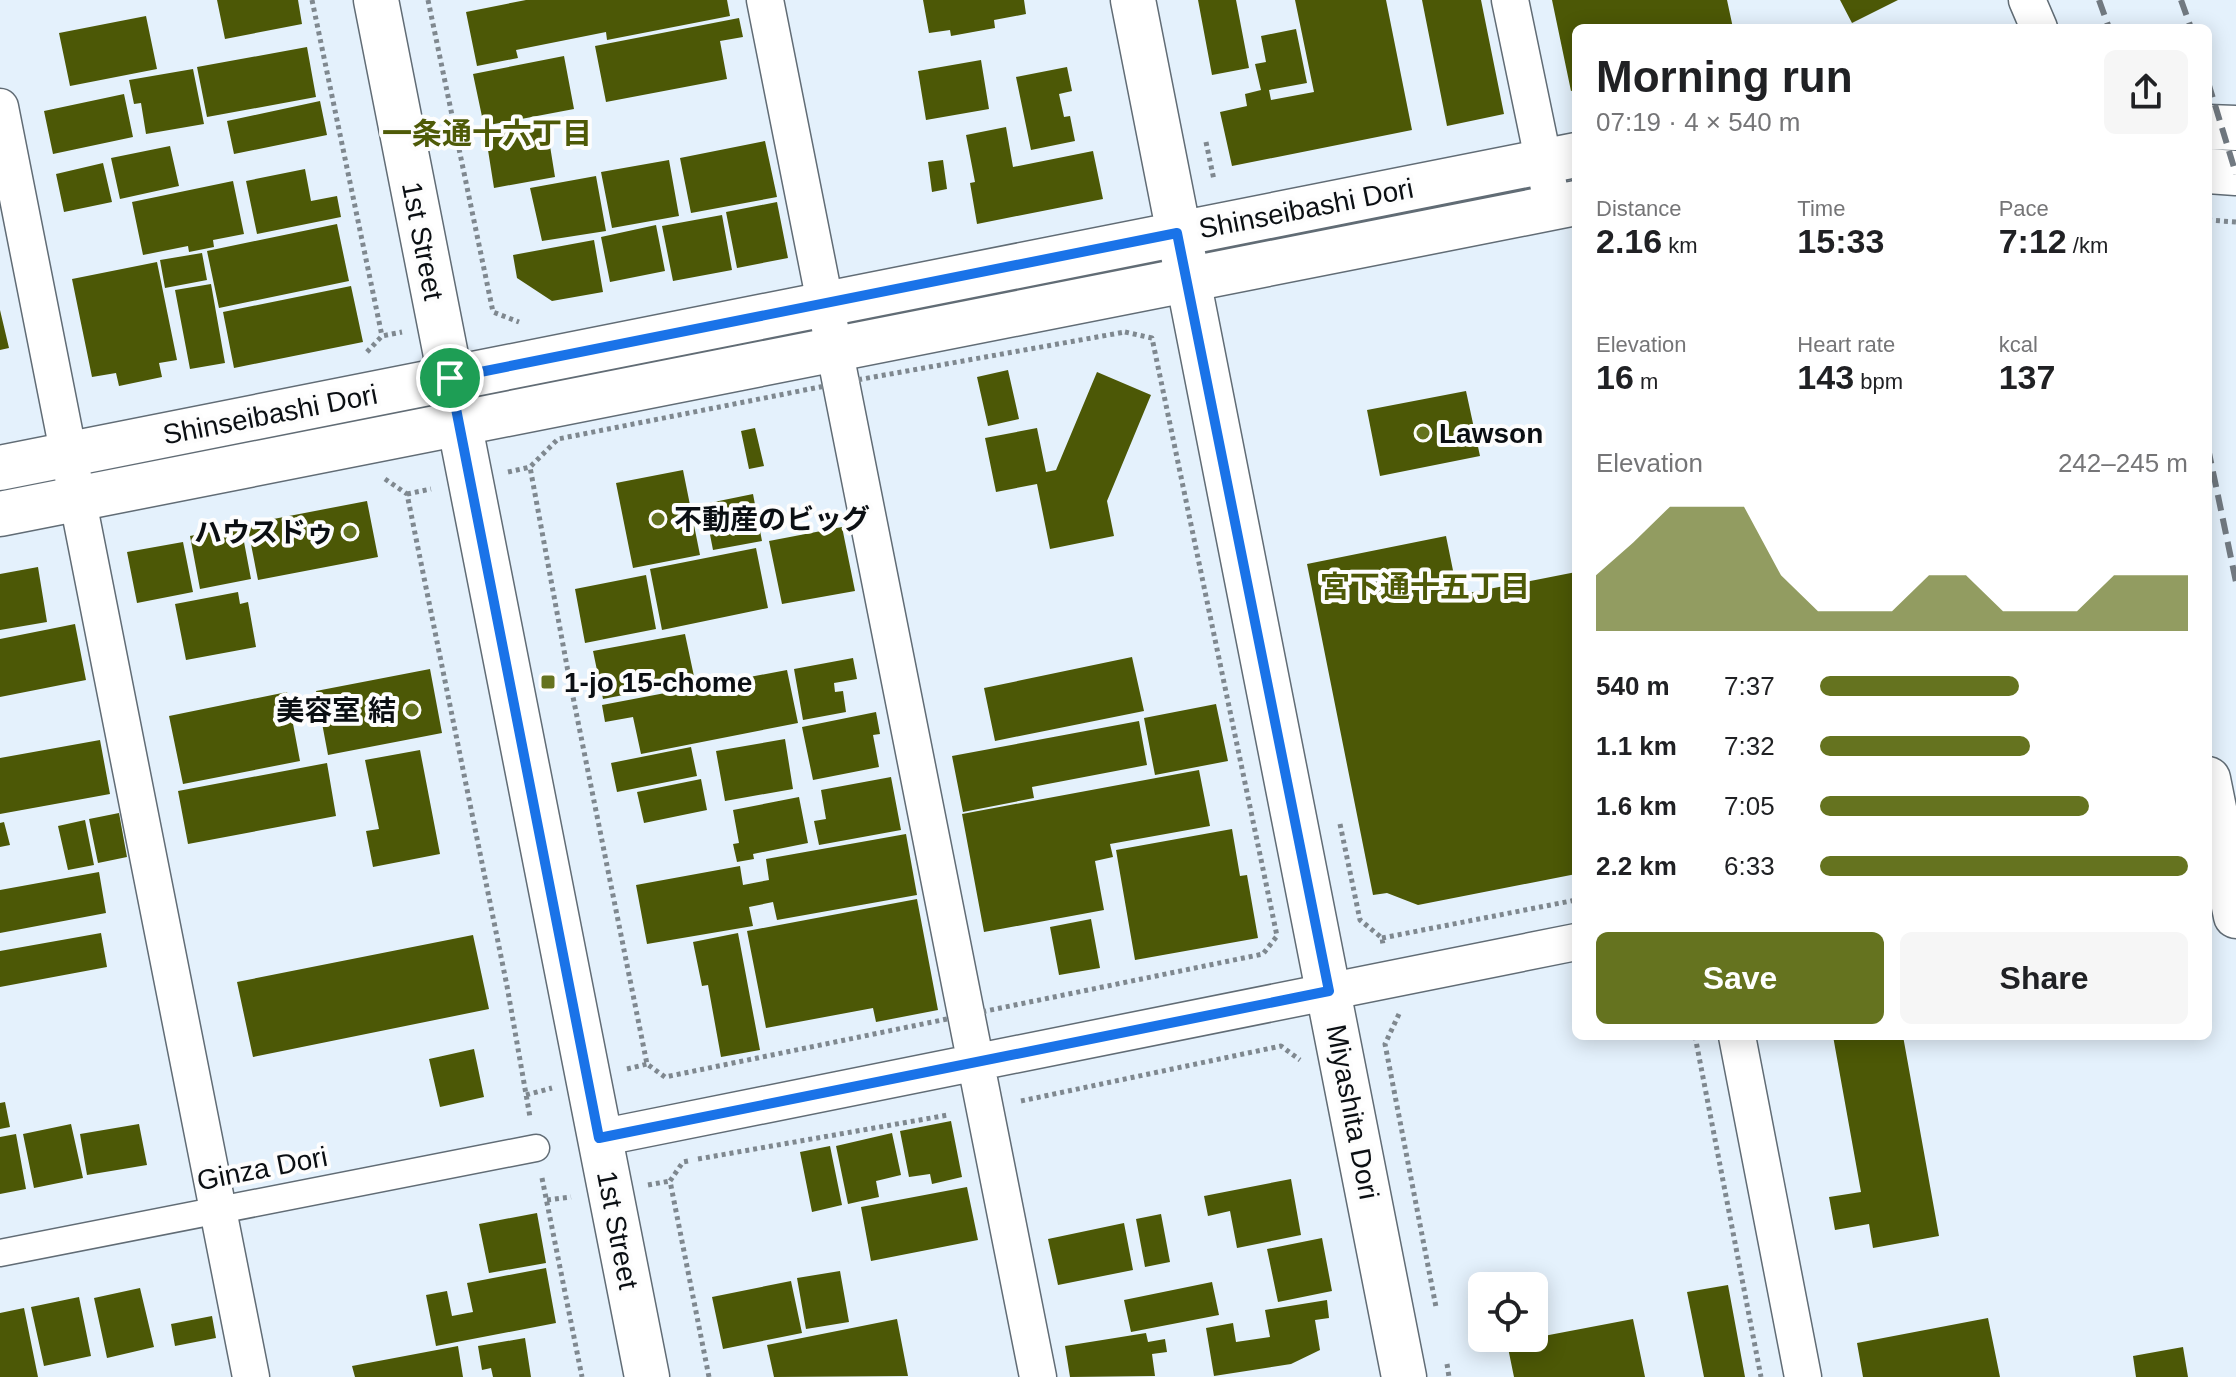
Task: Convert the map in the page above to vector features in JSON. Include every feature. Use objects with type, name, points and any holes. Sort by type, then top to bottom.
[{"type":"street","name":"1st Street","points":[[376,0],[647,1377]]},
{"type":"street","points":[[765,0],[1038,1377]]},
{"type":"street","name":"Miyashita Dori","points":[[1133,0],[1404,1377]]},
{"type":"street","points":[[1510,0],[1559,158],[1564,205]]},
{"type":"street","points":[[2027,0],[2037,24]]},
{"type":"street","points":[[0,107],[251,1377]]},
{"type":"street","points":[[2212,127],[2236,128]]},
{"type":"street","name":"Shinseibashi Dori","points":[[0,468],[1559,158]]},
{"type":"street","points":[[2212,171],[2236,173]]},
{"type":"street","name":"Shinseibashi Dori","points":[[0,514],[1564,205]]},
{"type":"street","points":[[2217,806],[2236,916]]},
{"type":"street","points":[[599,1138],[1572,943]]},
{"type":"street","points":[[1738,1040],[1803,1377]]},
{"type":"street","name":"Ginza Dori","points":[[0,1253],[536,1148]]},
{"type":"path","points":[[312,0],[382,336]]},
{"type":"path","points":[[2212,220],[2236,222]]},
{"type":"path","points":[[379,475],[407,494],[507,986],[582,1377]]},
{"type":"path","points":[[1338,812],[1360,920],[1382,938],[1572,901]]},
{"type":"path","points":[[1400,1016],[1385,1044],[1437,1317]]},
{"type":"path","points":[[1696,1040],[1761,1377]]},
{"type":"path","points":[[1446,1362],[1449,1377]]},
{"type":"building","points":[[217,0],[298,0],[302,24],[225,39]]},
{"type":"building","points":[[526,0],[727,0],[730,16],[607,40],[606,32],[516,50],[518,58],[477,66],[466,12]]},
{"type":"building","points":[[923,0],[1024,0],[1026,14],[994,20],[995,28],[951,36],[950,30],[929,33]]},
{"type":"building","points":[[1198,0],[1236,0],[1249,68],[1212,75]]},
{"type":"building","points":[[1295,0],[1386,0],[1412,130],[1232,166],[1220,112],[1247,106],[1245,94],[1261,90],[1255,64],[1266,62],[1261,36],[1296,29],[1307,83],[1269,90],[1271,100],[1314,92]]},
{"type":"building","points":[[1422,0],[1481,0],[1504,114],[1447,126]]},
{"type":"building","points":[[1552,0],[1727,0],[1732,24],[1572,24],[1571,91]]},
{"type":"building","points":[[1840,0],[1898,0],[1852,23]]},
{"type":"building","points":[[146,16],[157,69],[70,86],[59,33]]},
{"type":"building","points":[[739,18],[743,37],[720,41],[727,79],[606,102],[595,46]]},
{"type":"building","points":[[307,47],[316,97],[207,117],[197,67]]},
{"type":"building","points":[[564,56],[574,109],[484,126],[473,74]]},
{"type":"building","points":[[981,60],[989,109],[926,120],[918,71]]},
{"type":"building","points":[[1067,67],[1072,91],[1059,94],[1064,117],[1070,116],[1075,141],[1031,150],[1016,77]]},
{"type":"building","points":[[193,69],[204,124],[146,134],[141,103],[134,104],[129,80]]},
{"type":"building","points":[[124,94],[133,137],[53,154],[44,111]]},
{"type":"building","points":[[320,101],[327,135],[234,154],[227,121]]},
{"type":"building","points":[[546,121],[555,177],[494,188],[485,131]]},
{"type":"building","points":[[1006,127],[1013,167],[1093,151],[1103,199],[977,224],[970,183],[975,182],[966,135]]},
{"type":"building","points":[[765,141],[777,197],[691,213],[680,158]]},
{"type":"building","points":[[170,146],[179,186],[120,199],[111,158]]},
{"type":"building","points":[[669,160],[679,216],[612,228],[601,172]]},
{"type":"building","points":[[943,160],[947,189],[932,192],[928,162]]},
{"type":"building","points":[[103,163],[112,202],[64,212],[56,174]]},
{"type":"building","points":[[305,169],[311,201],[337,196],[341,217],[257,234],[246,181]]},
{"type":"building","points":[[596,176],[606,231],[542,241],[530,188]]},
{"type":"building","points":[[233,181],[244,234],[213,240],[214,247],[189,252],[188,246],[143,255],[132,202]]},
{"type":"building","points":[[777,202],[788,258],[737,268],[726,212]]},
{"type":"building","points":[[722,215],[732,270],[673,281],[662,226]]},
{"type":"building","points":[[337,224],[349,281],[219,308],[207,251]]},
{"type":"building","points":[[656,225],[665,271],[610,282],[601,237]]},
{"type":"building","points":[[594,240],[603,292],[552,301],[517,278],[513,255]]},
{"type":"building","points":[[202,253],[207,280],[165,288],[160,260]]},
{"type":"building","points":[[157,262],[177,360],[159,363],[162,377],[119,386],[116,373],[92,377],[72,279]]},
{"type":"building","points":[[211,284],[225,363],[190,369],[175,290]]},
{"type":"building","points":[[351,286],[363,342],[234,368],[223,312]]},
{"type":"building","points":[[0,310],[9,348],[0,350]]},
{"type":"building","points":[[1008,370],[1019,419],[988,426],[977,377]]},
{"type":"building","points":[[1097,372],[1151,395],[1107,501],[1114,536],[1050,549],[1037,484],[996,492],[985,438],[1037,428],[1046,472],[1056,470]]},
{"type":"building","name":"Lawson","points":[[1466,391],[1480,456],[1380,476],[1367,410]]},
{"type":"building","points":[[755,428],[764,466],[749,469],[741,431]]},
{"type":"building","name":"不動産のビッグ","points":[[683,470],[700,555],[633,568],[616,483]]},
{"type":"building","points":[[753,494],[762,541],[713,550],[704,504]]},
{"type":"building","points":[[367,501],[378,557],[258,580],[247,524]]},
{"type":"building","points":[[241,526],[251,579],[200,589],[190,536]]},
{"type":"building","points":[[842,527],[855,591],[782,604],[769,541]]},
{"type":"building","points":[[1446,536],[1458,595],[1572,573],[1572,875],[1418,905],[1387,893],[1373,895],[1307,564]]},
{"type":"building","points":[[183,542],[193,592],[137,603],[127,552]]},
{"type":"building","points":[[756,548],[768,608],[662,630],[650,569]]},
{"type":"building","points":[[38,567],[47,622],[0,630],[0,574]]},
{"type":"building","points":[[646,575],[656,629],[585,643],[575,589]]},
{"type":"building","points":[[238,592],[240,604],[248,602],[256,647],[186,660],[175,604]]},
{"type":"building","points":[[75,624],[86,680],[0,697],[0,639]]},
{"type":"building","points":[[685,634],[695,681],[603,699],[593,651]]},
{"type":"building","points":[[1132,657],[1144,711],[995,741],[984,688]]},
{"type":"building","points":[[853,658],[857,679],[834,683],[835,692],[843,691],[846,712],[803,720],[794,669]]},
{"type":"building","points":[[430,669],[442,733],[328,755],[316,691]]},
{"type":"building","points":[[787,670],[798,723],[641,754],[633,717],[605,722],[602,705]]},
{"type":"building","points":[[287,692],[300,761],[183,784],[169,716]]},
{"type":"building","points":[[1216,704],[1228,761],[1155,775],[1144,718]]},
{"type":"building","points":[[876,712],[880,734],[873,735],[879,767],[813,780],[802,727]]},
{"type":"building","points":[[1139,721],[1147,765],[1032,787],[1034,798],[963,812],[952,756]]},
{"type":"building","points":[[785,739],[793,789],[725,801],[716,751]]},
{"type":"building","points":[[100,740],[110,794],[0,814],[0,758]]},
{"type":"building","points":[[691,747],[697,776],[617,792],[611,763]]},
{"type":"building","points":[[420,750],[440,854],[373,867],[366,831],[379,829],[365,760]]},
{"type":"building","points":[[327,763],[336,816],[188,844],[178,791]]},
{"type":"building","points":[[1199,770],[1210,826],[1110,844],[1113,857],[1095,861],[1104,910],[984,932],[962,814]]},
{"type":"building","points":[[891,777],[901,830],[819,845],[814,821],[826,819],[821,790]]},
{"type":"building","points":[[701,779],[707,810],[644,823],[637,792]]},
{"type":"building","points":[[799,797],[808,843],[753,854],[754,859],[737,862],[733,844],[739,843],[733,810]]},
{"type":"building","points":[[119,813],[127,857],[98,863],[89,819]]},
{"type":"building","points":[[85,820],[94,865],[68,870],[58,826]]},
{"type":"building","points":[[4,822],[10,845],[0,847],[0,823]]},
{"type":"building","points":[[1232,829],[1240,876],[1247,875],[1258,938],[1135,960],[1116,850]]},
{"type":"building","points":[[906,834],[917,895],[777,920],[773,902],[749,907],[753,926],[647,944],[636,885],[740,866],[743,885],[769,880],[766,859]]},
{"type":"building","points":[[99,872],[106,913],[0,933],[0,890]]},
{"type":"building","points":[[917,899],[938,1010],[876,1022],[873,1008],[766,1028],[747,931]]},
{"type":"building","points":[[1091,919],[1100,968],[1059,975],[1050,927]]},
{"type":"building","points":[[101,933],[107,967],[0,987],[0,951]]},
{"type":"building","points":[[738,933],[760,1050],[721,1057],[708,985],[702,986],[693,942]]},
{"type":"building","points":[[473,935],[489,1009],[253,1057],[237,982]]},
{"type":"building","points":[[1834,1040],[1904,1040],[1939,1236],[1873,1248],[1869,1224],[1835,1230],[1829,1197],[1861,1192]]},
{"type":"building","points":[[474,1049],[484,1097],[440,1107],[429,1059]]},
{"type":"building","points":[[5,1102],[10,1127],[0,1129],[0,1103]]},
{"type":"building","points":[[951,1121],[962,1177],[932,1184],[930,1174],[909,1177],[900,1131]]},
{"type":"building","points":[[71,1124],[83,1178],[34,1188],[23,1134]]},
{"type":"building","points":[[139,1124],[147,1165],[87,1175],[80,1134]]},
{"type":"building","points":[[892,1133],[901,1175],[876,1181],[879,1197],[848,1204],[836,1146]]},
{"type":"building","points":[[16,1134],[26,1189],[0,1194],[0,1137]]},
{"type":"building","points":[[830,1146],[842,1205],[812,1212],[800,1152]]},
{"type":"building","points":[[1291,1179],[1301,1235],[1237,1248],[1230,1211],[1208,1216],[1204,1196]]},
{"type":"building","points":[[967,1187],[978,1240],[871,1261],[861,1207]]},
{"type":"building","points":[[537,1213],[546,1263],[489,1273],[479,1224]]},
{"type":"building","points":[[1161,1214],[1170,1262],[1145,1267],[1136,1219]]},
{"type":"building","points":[[1124,1223],[1133,1270],[1058,1285],[1048,1239]]},
{"type":"building","points":[[1322,1238],[1332,1291],[1278,1302],[1267,1249]]},
{"type":"building","points":[[546,1268],[556,1323],[436,1346],[426,1295],[447,1291],[452,1316],[473,1312],[467,1283]]},
{"type":"building","points":[[840,1271],[849,1322],[806,1329],[797,1278]]},
{"type":"building","points":[[791,1281],[802,1333],[723,1349],[712,1297]]},
{"type":"building","points":[[1212,1282],[1219,1315],[1131,1332],[1124,1300]]},
{"type":"building","points":[[1728,1285],[1745,1377],[1704,1377],[1687,1292]]},
{"type":"building","points":[[140,1288],[154,1347],[107,1358],[94,1298]]},
{"type":"building","points":[[79,1297],[91,1356],[44,1366],[31,1307]]},
{"type":"building","points":[[1327,1300],[1329,1318],[1315,1320],[1320,1350],[1291,1364],[1214,1376],[1206,1328],[1233,1323],[1236,1342],[1270,1337],[1265,1310]]},
{"type":"building","points":[[24,1308],[38,1377],[0,1377],[0,1313]]},
{"type":"building","points":[[212,1316],[216,1338],[175,1346],[171,1324]]},
{"type":"building","points":[[1988,1318],[2000,1377],[1863,1377],[1857,1343]]},
{"type":"building","points":[[897,1319],[908,1376],[774,1377],[767,1345]]},
{"type":"building","points":[[1633,1319],[1645,1377],[1514,1377],[1509,1352],[1548,1352],[1548,1335]]},
{"type":"building","points":[[1146,1333],[1148,1342],[1165,1339],[1167,1352],[1152,1354],[1155,1376],[1070,1377],[1065,1346]]},
{"type":"building","points":[[525,1338],[531,1377],[493,1377],[491,1368],[482,1370],[478,1346]]},
{"type":"building","points":[[458,1346],[463,1377],[355,1377],[352,1366]]},
{"type":"building","points":[[2183,1347],[2188,1377],[2136,1377],[2133,1356]]},
{"type":"railway","points":[[2099,0],[2108,24]]},
{"type":"railway","points":[[2181,0],[2190,24]]},
{"type":"railway","points":[[2212,95],[2236,174]]},
{"type":"railway","points":[[2212,467],[2236,582]]},
{"type":"place","name":"Lawson","points":[[1423,433]]},
{"type":"place","name":"不動産のビッグ","points":[[658,519]]},
{"type":"place","name":"ハウスドゥ","points":[[350,532]]},
{"type":"place","name":"1-jo 15-chome","points":[[548,682]]},
{"type":"place","name":"美容室 結","points":[[412,710]]},
{"type":"district","name":"一条通十六丁目","points":[[487,134]]},
{"type":"district","name":"宮下通十五丁目","points":[[1425,587]]},
{"type":"route","points":[[1177,233],[1329,991],[599,1138],[450,378],[1177,233]]}]
